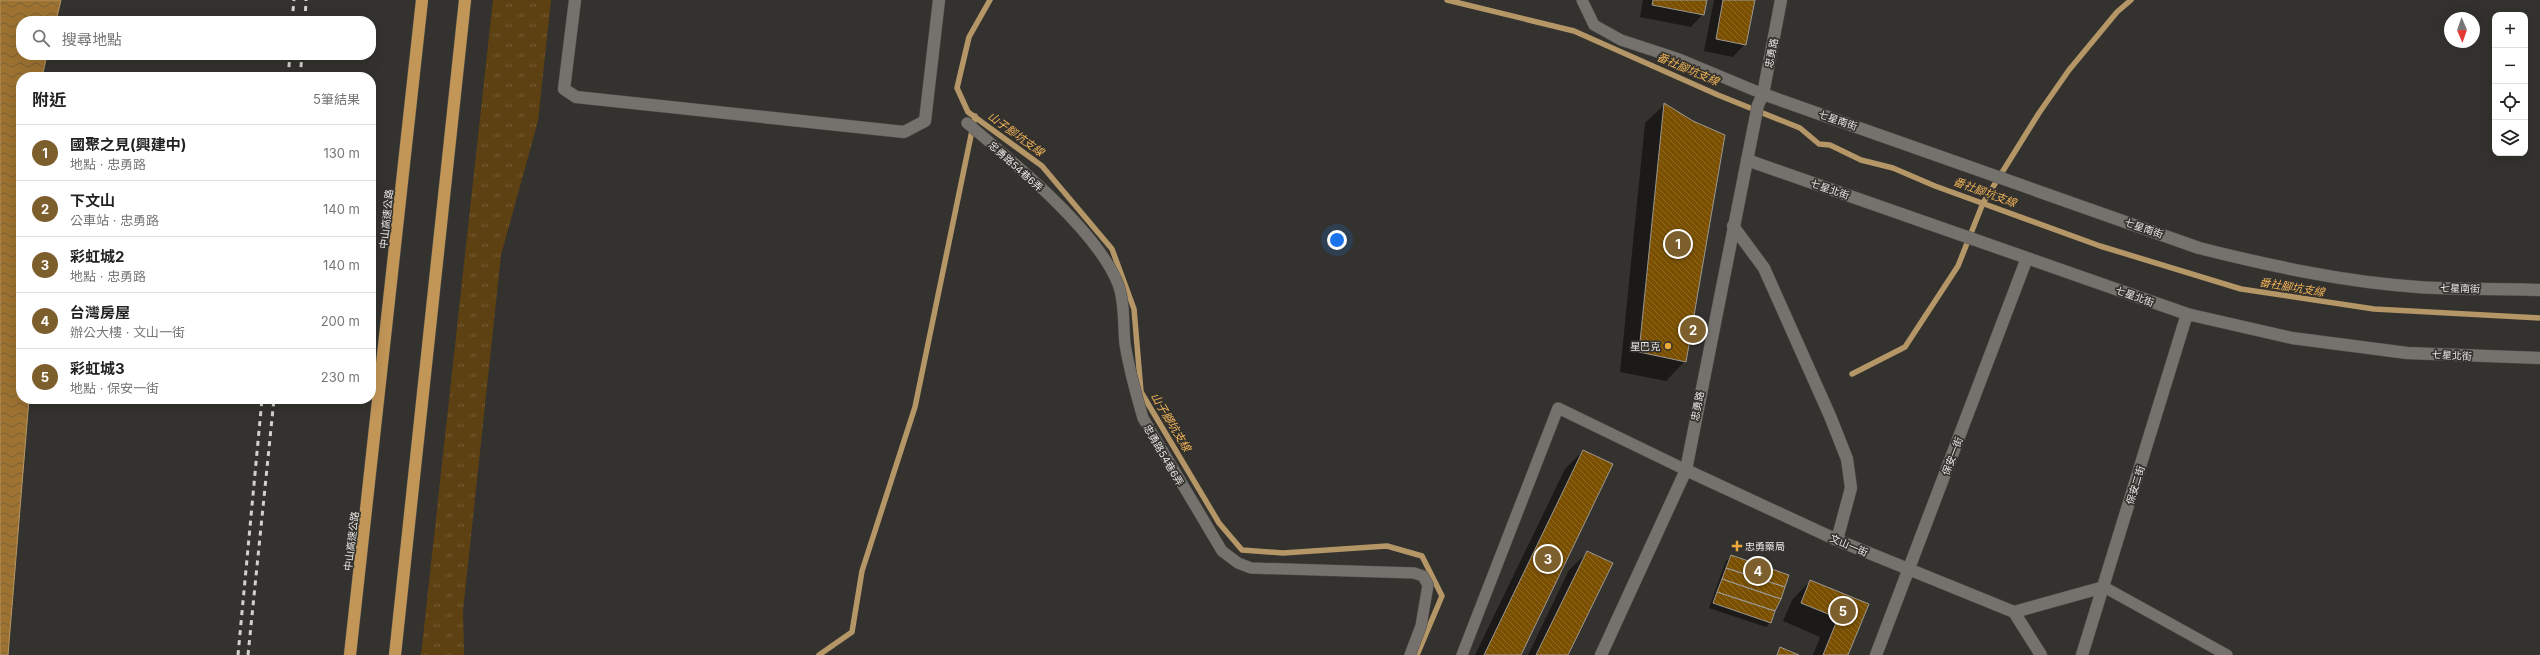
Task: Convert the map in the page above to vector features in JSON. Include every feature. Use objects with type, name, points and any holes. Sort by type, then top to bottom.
[{"type":"highway","name":"中山高速公路","points":[[350,655],[422,0]]},
{"type":"highway","points":[[395,655],[465,0]]},
{"type":"street","points":[[575,0],[564,89],[576,97],[904,132],[925,121],[940,0]]},
{"type":"street","name":"忠勇路","points":[[1601,655],[1686,470],[1733,226],[1781,0]]},
{"type":"street","name":"七星南街","points":[[1760,99],[2192,245],[2254,262],[2336,278],[2411,286],[2540,290]]},
{"type":"street","name":"七星北街","points":[[1747,160],[2187,314],[2300,339],[2407,352],[2540,358]]},
{"type":"street","points":[[1733,226],[1764,268],[1830,416],[1847,459],[1851,488],[1836,540]]},
{"type":"street","name":"保安一街","points":[[1876,655],[2027,258]]},
{"type":"street","name":"保安二街","points":[[2082,655],[2187,314]]},
{"type":"street","name":"文山一街","points":[[1686,470],[1836,540],[2014,612]]},
{"type":"street","points":[[2041,655],[2014,612],[2069,599],[2104,587]]},
{"type":"lane","points":[[1582,0],[1594,25],[1621,40],[1679,59],[1760,99]]},
{"type":"lane","name":"忠勇路54巷6弄","points":[[967,123],[1065,211],[1100,252],[1118,284],[1125,344],[1135,394],[1143,418],[1222,551],[1238,563],[1251,568],[1414,573],[1423,576],[1428,585],[1421,626],[1410,655]]},
{"type":"lane","points":[[1462,655],[1558,408],[1686,470]]},
{"type":"lane","points":[[2104,587],[2226,655]]},
{"type":"green space","points":[[493,0],[551,0],[538,121],[501,255],[463,611],[464,655],[421,655]]},
{"type":"water","points":[[0,0],[61,0],[57,16],[16,16],[16,60],[46,60],[43,72],[16,72],[16,404],[29,404],[8,655],[0,655]]},
{"type":"building","points":[[1653,0],[1707,0],[1704,15],[1652,5]]},
{"type":"building","points":[[1723,0],[1755,0],[1746,45],[1716,39]]},
{"type":"building","points":[[1664,103],[1693,121],[1725,135],[1686,362],[1639,352]]},
{"type":"building","points":[[1583,450],[1613,464],[1521,655],[1484,655]]},
{"type":"building","points":[[1587,551],[1613,563],[1568,655],[1536,655]]},
{"type":"building","points":[[1731,555],[1789,575],[1785,587],[1726,568]]},
{"type":"building","points":[[1726,568],[1785,587],[1781,599],[1722,579]]},
{"type":"building","points":[[1722,579],[1781,599],[1775,611],[1717,592]]},
{"type":"building","points":[[1810,580],[1869,604],[1848,655],[1823,655],[1838,618],[1801,603]]},
{"type":"building","points":[[1717,592],[1775,611],[1771,623],[1713,603]]},
{"type":"building","points":[[1780,647],[1799,655],[1777,655]]},
{"type":"waterway","name":"山子腳坑支線","points":[[990,0],[969,37],[957,88],[968,112],[1042,166],[1112,249],[1134,309],[1141,392],[1219,523],[1242,550],[1283,553],[1387,546],[1422,556],[1442,596],[1417,655]]},
{"type":"waterway","name":"番社腳坑支線","points":[[1447,0],[1574,31],[1718,95],[1800,128],[1819,144],[1830,145],[1861,160],[1893,168],[1935,186],[2100,246],[2241,289],[2374,309],[2540,318]]},
{"type":"waterway","points":[[1852,374],[1905,347],[1958,266],[1983,203],[2039,113],[2069,70],[2117,12],[2131,0]]},
{"type":"waterway","points":[[819,655],[852,632],[862,571],[915,407],[975,116]]},
{"type":"railway","points":[[292,16],[294,0]]},
{"type":"railway","points":[[305,16],[306,0]]},
{"type":"railway","points":[[288,72],[290,60]]},
{"type":"railway","points":[[300,72],[302,60]]},
{"type":"railway","points":[[238,655],[262,404]]},
{"type":"railway","points":[[248,655],[273,404]]},
{"type":"place","name":"國聚之見(興建中)","points":[[1678,244]]},
{"type":"place","name":"下文山","points":[[1693,330]]},
{"type":"place","name":"星巴克","points":[[1668,346]]},
{"type":"place","name":"忠勇藥局","points":[[1737,546]]},
{"type":"place","name":"彩虹城2","points":[[1548,559]]},
{"type":"place","name":"台灣房屋","points":[[1758,571]]},
{"type":"place","name":"彩虹城3","points":[[1843,611]]}]
